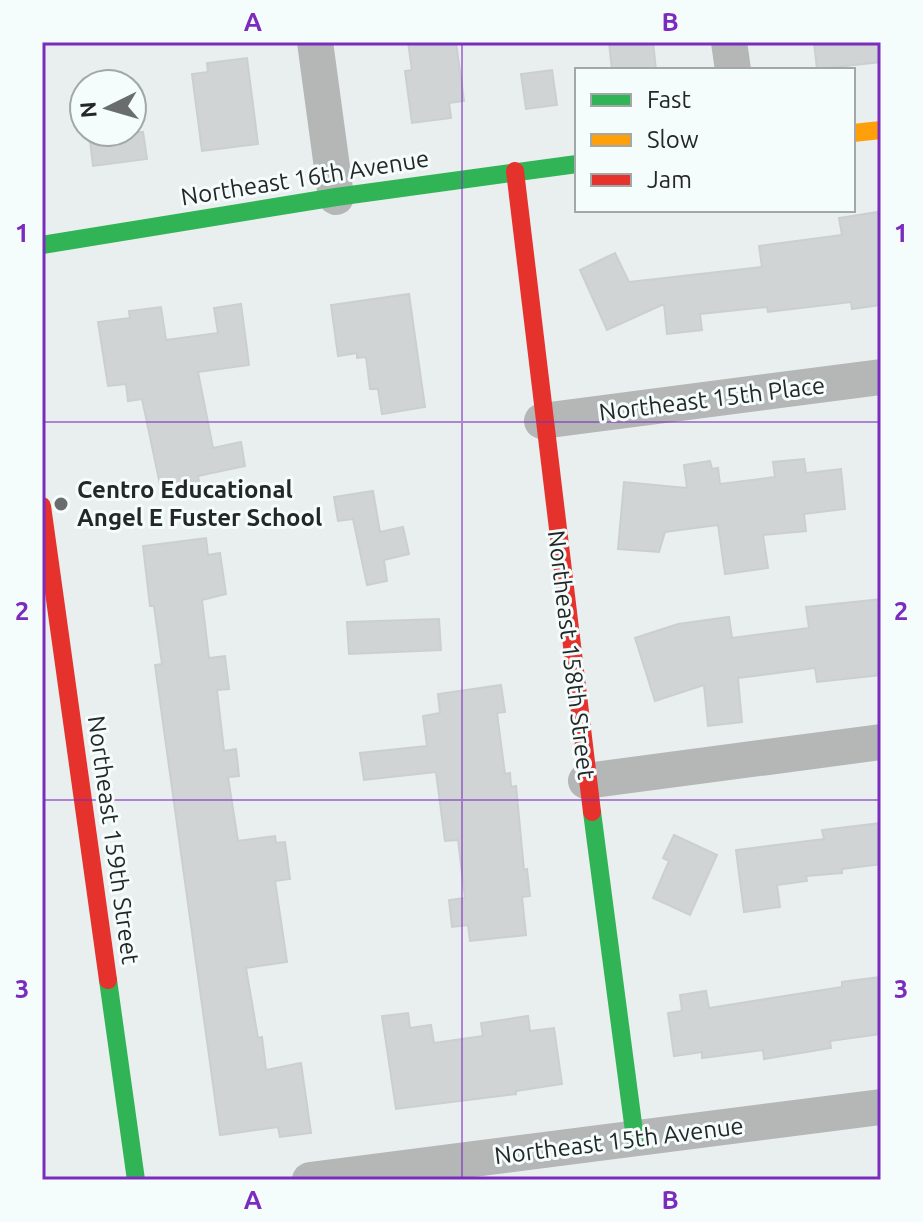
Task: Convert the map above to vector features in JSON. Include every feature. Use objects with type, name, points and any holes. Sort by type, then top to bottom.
[{"type":"street","points":[[315,42],[336,197]]},
{"type":"street","points":[[729,42],[733,68]]},
{"type":"street","points":[[855,133],[881,130]]},
{"type":"street","name":"Northeast 16th Avenue","points":[[42,245],[336,197],[575,164]]},
{"type":"street","name":"Northeast 158th Street","points":[[515,171],[586,781],[635,1139]]},
{"type":"street","name":"Northeast 15th Place","points":[[542,421],[881,377]]},
{"type":"street","name":"Northeast 159th Street","points":[[42,506],[136,1180]]},
{"type":"street","points":[[586,781],[881,742]]},
{"type":"street","name":"Northeast 15th Avenue","points":[[310,1180],[881,1107]]},
{"type":"building","points":[[408,42],[456,42],[464,101],[449,103],[451,118],[412,123],[405,71],[412,70]]},
{"type":"building","points":[[609,42],[653,42],[656,68],[612,68]]},
{"type":"building","points":[[814,42],[881,42],[881,62],[817,68]]},
{"type":"building","points":[[247,58],[258,144],[202,151],[192,74],[208,72],[207,63]]},
{"type":"building","points":[[552,70],[557,105],[526,109],[521,74]]},
{"type":"building","points":[[91,148],[145,148],[147,159],[93,166]]},
{"type":"building","points":[[878,212],[881,305],[852,309],[851,302],[768,312],[767,307],[700,314],[702,330],[667,334],[664,304],[607,330],[580,270],[615,253],[629,282],[762,267],[759,246],[842,235],[839,218]]},
{"type":"building","points":[[409,294],[425,407],[382,414],[378,389],[370,389],[366,357],[357,358],[357,353],[338,356],[331,305]]},
{"type":"building","points":[[241,304],[249,365],[198,372],[213,448],[241,442],[245,466],[198,476],[199,482],[161,489],[142,399],[128,401],[126,384],[108,386],[98,322],[130,318],[129,311],[161,307],[166,340],[218,333],[214,308]]},
{"type":"building","points":[[804,459],[806,473],[841,469],[845,509],[804,514],[806,531],[763,535],[768,568],[725,574],[718,525],[665,532],[659,552],[618,549],[624,482],[687,488],[684,465],[710,461],[712,469],[718,468],[720,484],[775,477],[773,462]]},
{"type":"building","points":[[373,491],[380,532],[403,527],[409,554],[384,560],[387,581],[367,585],[353,519],[338,521],[334,497]]},
{"type":"building","points":[[206,538],[208,555],[220,553],[226,594],[202,600],[209,658],[225,656],[229,689],[217,690],[224,751],[236,749],[239,776],[228,777],[238,841],[275,836],[276,843],[285,842],[290,879],[275,881],[287,962],[246,968],[258,1038],[262,1037],[266,1070],[301,1063],[311,1133],[280,1137],[278,1127],[220,1135],[155,665],[162,664],[154,606],[150,606],[143,546]]},
{"type":"building","points":[[881,599],[881,675],[817,682],[815,668],[738,678],[742,722],[708,726],[704,685],[655,701],[635,638],[678,624],[729,617],[732,638],[809,628],[806,607]]},
{"type":"building","points":[[439,619],[441,650],[349,654],[347,622]]},
{"type":"building","points":[[501,685],[505,712],[497,713],[505,774],[510,773],[511,787],[516,786],[524,870],[527,869],[530,896],[522,897],[526,935],[470,941],[468,925],[452,927],[449,900],[465,898],[458,840],[445,841],[436,772],[364,780],[360,753],[427,746],[423,716],[440,713],[438,694]]},
{"type":"building","points":[[881,823],[881,864],[842,869],[842,873],[806,876],[807,881],[777,885],[780,907],[744,912],[736,850],[824,839],[822,830]]},
{"type":"building","points":[[674,835],[717,855],[690,915],[653,898],[669,861],[663,858]]},
{"type":"building","points":[[881,977],[881,1034],[830,1041],[831,1048],[764,1059],[763,1050],[702,1058],[702,1052],[674,1056],[668,1013],[682,1011],[680,995],[706,991],[709,1008],[842,987],[842,982]]},
{"type":"building","points":[[408,1013],[410,1028],[431,1025],[434,1043],[483,1036],[481,1023],[528,1016],[530,1031],[554,1028],[562,1084],[516,1091],[516,1094],[396,1109],[382,1016]]},
{"type":"traffic: fast","points":[[42,245],[336,197],[575,164]]},
{"type":"traffic: fast","points":[[592,812],[635,1139]]},
{"type":"traffic: fast","points":[[108,980],[136,1180]]},
{"type":"traffic: slow","points":[[855,133],[881,130]]},
{"type":"traffic: jam","points":[[515,171],[592,812]]},
{"type":"traffic: jam","points":[[42,506],[108,980]]},
{"type":"place","name":"Centro Educational Angel E Fuster School","points":[[61,504]]}]
